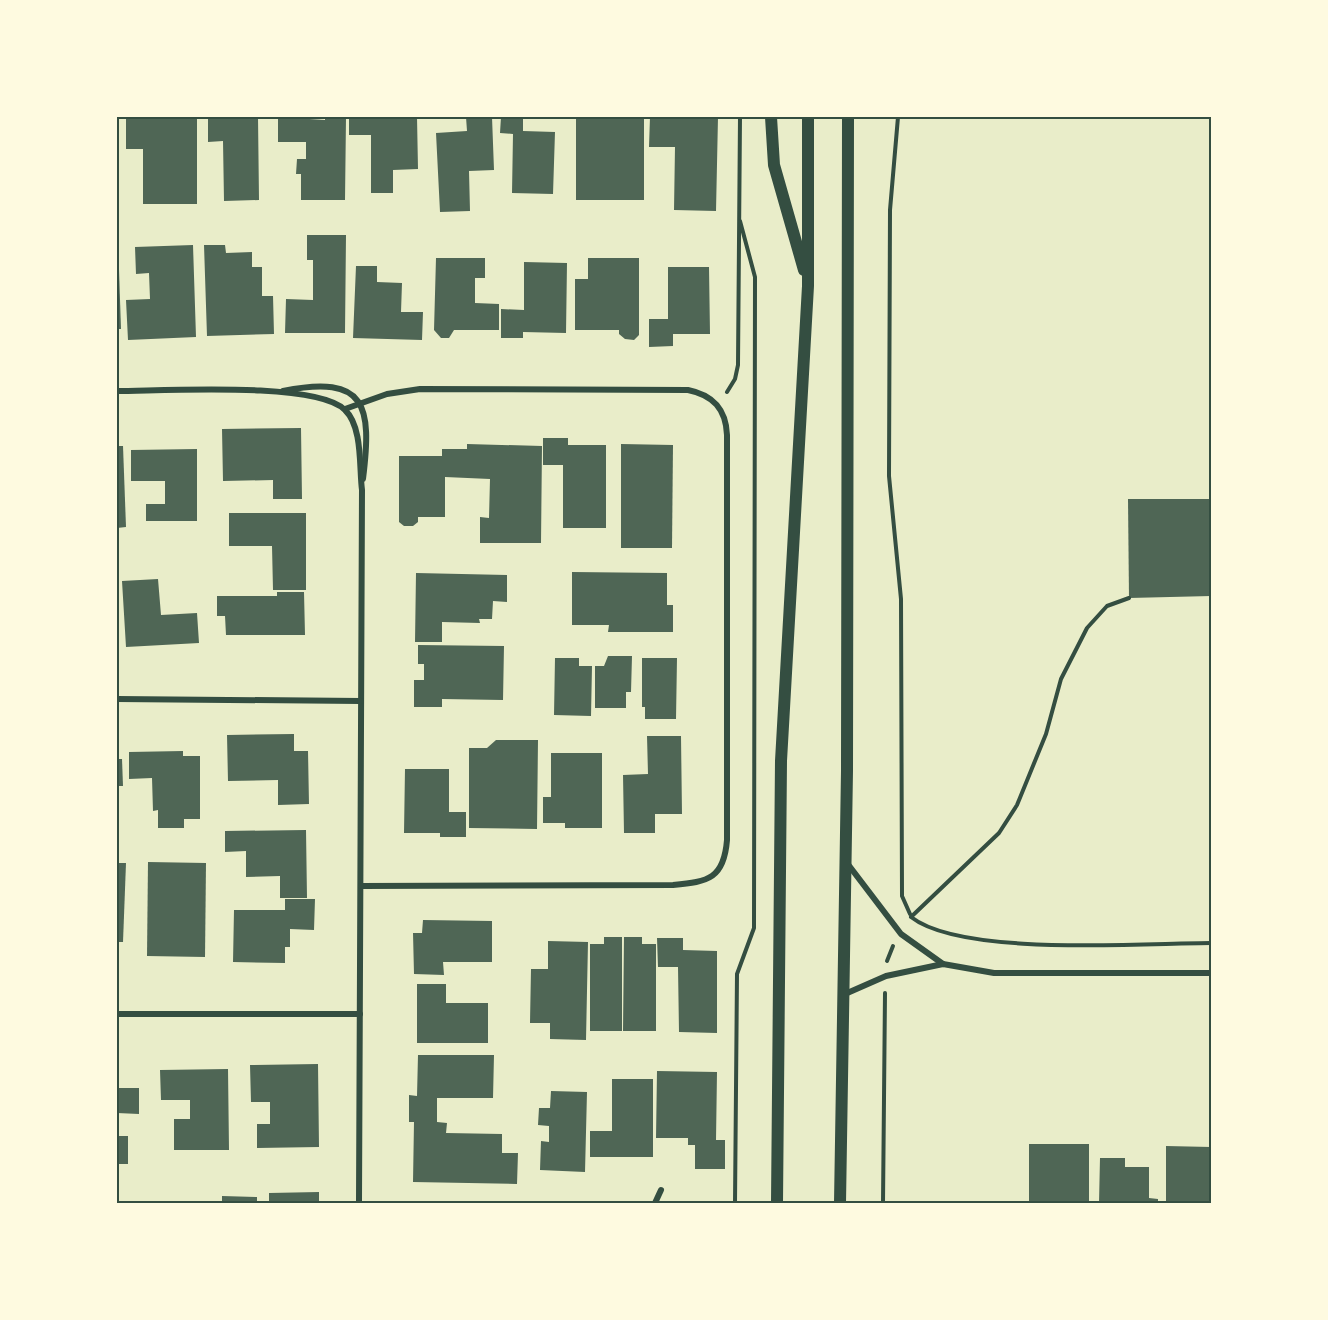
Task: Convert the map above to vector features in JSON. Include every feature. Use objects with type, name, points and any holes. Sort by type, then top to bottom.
[{"type":"main road","points":[[771,117],[774,165],[808,286]]},
{"type":"main road","points":[[777,1203],[781,761],[808,286],[808,117]]},
{"type":"main road","points":[[840,1203],[846,862],[848,117]]},
{"type":"street","points":[[279,392],[310,385],[329,385],[349,394],[359,404],[367,422],[368,437],[362,490]]},
{"type":"street","points":[[345,409],[387,394],[420,389],[671,390],[699,392],[719,406],[727,424],[728,435],[727,840],[726,855],[717,873],[700,882],[673,885],[361,886]]},
{"type":"street","points":[[117,391],[279,392],[324,399],[345,409],[356,432],[362,490],[359,1203]]},
{"type":"street","points":[[117,699],[361,701]]},
{"type":"street","points":[[846,862],[901,934],[943,964]]},
{"type":"street","points":[[845,994],[886,976],[943,964],[993,973],[1211,973]]},
{"type":"street","points":[[117,1014],[360,1014]]},
{"type":"street","points":[[655,1203],[661,1190]]},
{"type":"path","points":[[719,406],[735,379],[738,365],[740,117]]},
{"type":"path","points":[[898,117],[890,210],[889,476],[901,599],[902,896],[911,917],[924,927],[1012,944],[1211,943]]},
{"type":"path","points":[[735,1203],[737,974],[754,928],[755,277],[740,221]]},
{"type":"path","points":[[883,1203],[888,955],[911,917],[999,833],[1017,805],[1046,734],[1061,679],[1087,628],[1107,606],[1129,598]]},
{"type":"building","points":[[197,117],[197,204],[143,204],[143,149],[126,149],[126,118]]},
{"type":"building","points":[[208,117],[258,117],[259,200],[224,201],[223,141],[208,142]]},
{"type":"building","points":[[278,117],[325,120],[325,117],[346,117],[345,200],[301,200],[301,174],[296,174],[297,159],[306,159],[306,142],[278,142]]},
{"type":"building","points":[[349,117],[417,117],[418,169],[393,170],[393,193],[371,193],[371,135],[349,135]]},
{"type":"building","points":[[466,117],[492,117],[494,170],[469,171],[470,211],[440,212],[436,133],[467,131]]},
{"type":"building","points":[[501,117],[523,117],[523,131],[555,132],[553,194],[512,193],[513,134],[500,133]]},
{"type":"building","points":[[576,117],[644,117],[644,200],[576,200]]},
{"type":"building","points":[[650,117],[718,117],[716,211],[674,210],[675,147],[649,147]]},
{"type":"building","points":[[307,235],[346,235],[345,333],[285,333],[286,299],[313,300],[313,260],[307,260]]},
{"type":"building","points":[[193,245],[196,337],[128,340],[126,300],[150,299],[149,273],[136,274],[135,247]]},
{"type":"building","points":[[204,245],[225,245],[226,253],[252,252],[252,267],[262,267],[262,296],[273,296],[274,334],[207,336]]},
{"type":"building","points":[[436,258],[485,258],[485,278],[475,278],[475,303],[499,304],[499,330],[454,330],[449,338],[441,338],[434,330]]},
{"type":"building","points":[[588,258],[639,258],[639,335],[634,340],[625,339],[619,334],[619,330],[575,330],[575,279],[588,279]]},
{"type":"building","points":[[524,262],[567,263],[566,333],[523,332],[523,338],[501,338],[501,309],[524,310]]},
{"type":"building","points":[[356,266],[377,266],[377,282],[402,283],[401,312],[423,312],[422,340],[353,338]]},
{"type":"building","points":[[668,267],[709,267],[710,334],[673,334],[673,346],[649,347],[649,319],[668,319]]},
{"type":"building","points":[[117,270],[119,270],[121,329],[117,329]]},
{"type":"building","points":[[301,428],[302,499],[273,499],[273,480],[223,481],[222,429]]},
{"type":"building","points":[[543,438],[568,438],[568,445],[606,445],[606,528],[563,528],[563,465],[543,465]]},
{"type":"building","points":[[467,444],[542,446],[541,543],[480,543],[480,517],[489,518],[490,479],[445,477],[445,517],[418,517],[418,522],[413,526],[404,526],[399,522],[399,456],[442,456],[442,449],[467,449]]},
{"type":"building","points":[[621,444],[673,445],[672,548],[621,548]]},
{"type":"building","points":[[117,446],[123,446],[126,527],[117,528]]},
{"type":"building","points":[[197,449],[197,521],[146,521],[146,504],[165,504],[165,481],[131,481],[131,450]]},
{"type":"building","points":[[1128,499],[1211,499],[1211,596],[1129,598]]},
{"type":"building","points":[[229,513],[306,513],[306,590],[273,590],[272,546],[229,546]]},
{"type":"building","points":[[572,572],[667,573],[667,605],[673,605],[673,632],[608,632],[609,625],[572,625]]},
{"type":"building","points":[[416,573],[507,575],[507,602],[493,601],[492,619],[479,619],[480,623],[442,622],[442,642],[415,642]]},
{"type":"building","points":[[158,579],[161,615],[197,613],[199,643],[126,647],[122,581]]},
{"type":"building","points":[[277,592],[304,592],[305,635],[226,635],[225,616],[217,616],[217,596],[277,596]]},
{"type":"building","points":[[418,645],[504,646],[503,700],[442,699],[442,707],[414,707],[414,680],[424,680],[424,664],[418,664]]},
{"type":"building","points":[[608,656],[632,656],[631,692],[626,692],[626,708],[595,708],[595,666],[604,666]]},
{"type":"building","points":[[555,658],[579,658],[579,666],[592,666],[591,716],[554,715]]},
{"type":"building","points":[[642,658],[677,658],[676,719],[645,719],[645,707],[642,707]]},
{"type":"building","points":[[294,734],[294,751],[308,751],[309,804],[278,805],[278,780],[228,781],[227,735]]},
{"type":"building","points":[[647,736],[681,736],[682,814],[655,814],[655,833],[624,833],[623,775],[648,774]]},
{"type":"building","points":[[496,740],[538,740],[537,829],[469,828],[469,748],[487,748]]},
{"type":"building","points":[[183,751],[183,756],[200,756],[200,819],[184,819],[184,828],[158,828],[158,810],[153,811],[152,778],[129,779],[129,752]]},
{"type":"building","points":[[551,753],[602,753],[602,828],[565,828],[565,823],[543,823],[543,797],[551,797]]},
{"type":"building","points":[[117,759],[122,759],[123,786],[117,786]]},
{"type":"building","points":[[405,769],[449,769],[449,812],[466,812],[466,837],[440,837],[440,833],[404,833]]},
{"type":"building","points":[[306,830],[307,898],[280,898],[280,876],[246,877],[246,851],[225,852],[225,831]]},
{"type":"building","points":[[148,862],[206,863],[205,957],[147,956]]},
{"type":"building","points":[[117,863],[126,863],[123,942],[117,942]]},
{"type":"building","points":[[285,899],[315,899],[314,930],[290,929],[290,947],[285,947],[285,963],[233,962],[234,910],[285,910]]},
{"type":"building","points":[[423,920],[492,921],[492,962],[443,962],[444,975],[414,974],[413,933],[422,933]]},
{"type":"building","points":[[604,937],[622,937],[622,1031],[590,1031],[590,944],[604,944]]},
{"type":"building","points":[[624,937],[642,937],[642,944],[656,944],[656,1031],[623,1031]]},
{"type":"building","points":[[657,938],[683,938],[683,950],[717,951],[717,1033],[679,1032],[678,967],[658,967]]},
{"type":"building","points":[[548,941],[588,942],[586,1040],[550,1039],[550,1023],[530,1023],[531,969],[548,969]]},
{"type":"building","points":[[417,984],[446,984],[446,1003],[488,1003],[488,1043],[417,1043]]},
{"type":"building","points":[[418,1055],[494,1055],[493,1098],[437,1098],[437,1122],[447,1123],[446,1133],[502,1134],[502,1153],[518,1153],[517,1184],[413,1182],[414,1122],[409,1122],[409,1095],[417,1096]]},
{"type":"building","points":[[318,1064],[319,1147],[257,1148],[257,1124],[270,1124],[270,1102],[251,1102],[250,1065]]},
{"type":"building","points":[[228,1069],[229,1150],[174,1150],[174,1119],[190,1119],[190,1100],[161,1100],[160,1070]]},
{"type":"building","points":[[657,1071],[717,1072],[716,1140],[725,1140],[725,1169],[695,1169],[695,1145],[688,1145],[688,1138],[656,1138]]},
{"type":"building","points":[[612,1079],[653,1079],[653,1157],[590,1157],[590,1131],[612,1131]]},
{"type":"building","points":[[117,1088],[139,1088],[139,1114],[117,1113]]},
{"type":"building","points":[[551,1091],[587,1092],[585,1172],[540,1170],[541,1141],[549,1142],[549,1126],[538,1125],[539,1108],[550,1108]]},
{"type":"building","points":[[117,1136],[128,1136],[128,1164],[117,1164]]},
{"type":"building","points":[[1029,1144],[1089,1144],[1089,1203],[1029,1203]]},
{"type":"building","points":[[1166,1146],[1211,1147],[1211,1203],[1166,1203]]},
{"type":"building","points":[[1100,1158],[1125,1158],[1125,1167],[1149,1167],[1149,1198],[1158,1199],[1158,1203],[1099,1203]]},
{"type":"building","points":[[319,1192],[319,1203],[269,1203],[269,1193]]},
{"type":"building","points":[[222,1196],[257,1197],[257,1203],[222,1203]]}]
